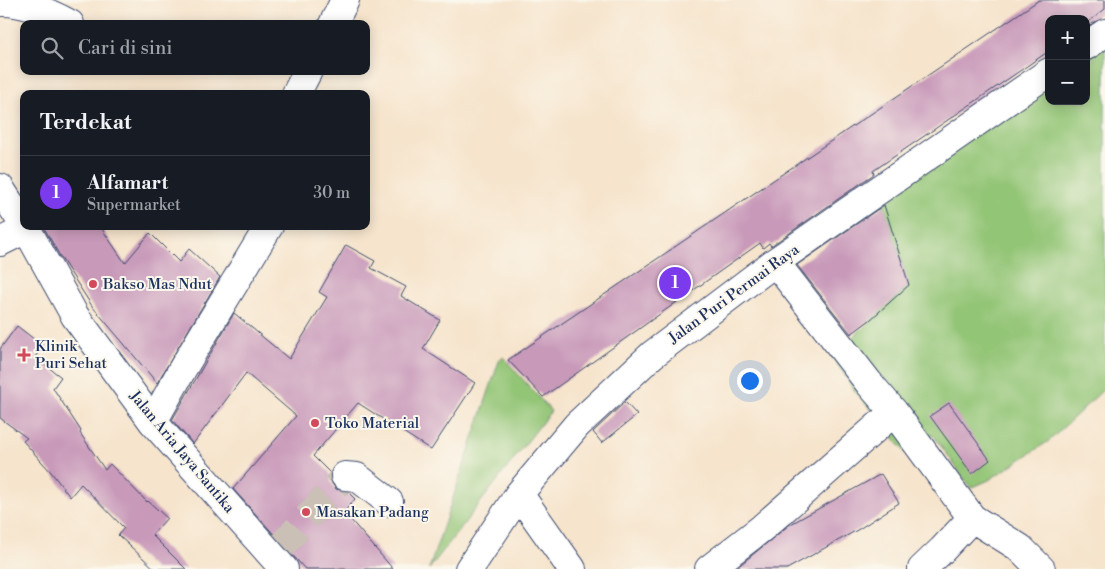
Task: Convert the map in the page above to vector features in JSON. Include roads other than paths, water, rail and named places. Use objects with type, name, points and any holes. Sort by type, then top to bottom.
[{"type":"street","points":[[335,20],[345,0]]},
{"type":"street","points":[[0,2],[44,12],[61,20]]},
{"type":"street","points":[[1090,43],[1105,33]]},
{"type":"street","points":[[298,90],[306,75]]},
{"type":"street","name":"Jalan Puri Permai Raya","points":[[470,569],[519,494],[577,425],[652,355],[775,262],[1045,75]]},
{"type":"street","name":"Jalan Aria Jaya Santika","points":[[0,188],[20,218]]},
{"type":"street","points":[[0,242],[20,229]]},
{"type":"street","name":"Jalan Aria Jaya Santika","points":[[27,230],[75,316],[153,422],[278,558]]},
{"type":"street","points":[[153,422],[183,368],[267,230]]},
{"type":"street","points":[[775,262],[869,383],[894,412],[972,518],[1020,548],[1041,569]]},
{"type":"street","points":[[709,569],[762,528],[894,412]]},
{"type":"street","points":[[345,476],[357,477],[389,502]]},
{"type":"street","points":[[519,494],[572,569]]},
{"type":"street","points":[[922,569],[972,518]]},
{"type":"tunnel","points":[[279,549],[345,476]]},
{"type":"place","name":"Alfamart","points":[[675,283]]},
{"type":"place","name":"Bakso Mas Ndut","points":[[93,284]]},
{"type":"place","name":"Klinik Puri Sehat","points":[[24,355]]},
{"type":"place","name":"Toko Material","points":[[315,423]]},
{"type":"place","name":"Masakan Padang","points":[[306,512]]}]
